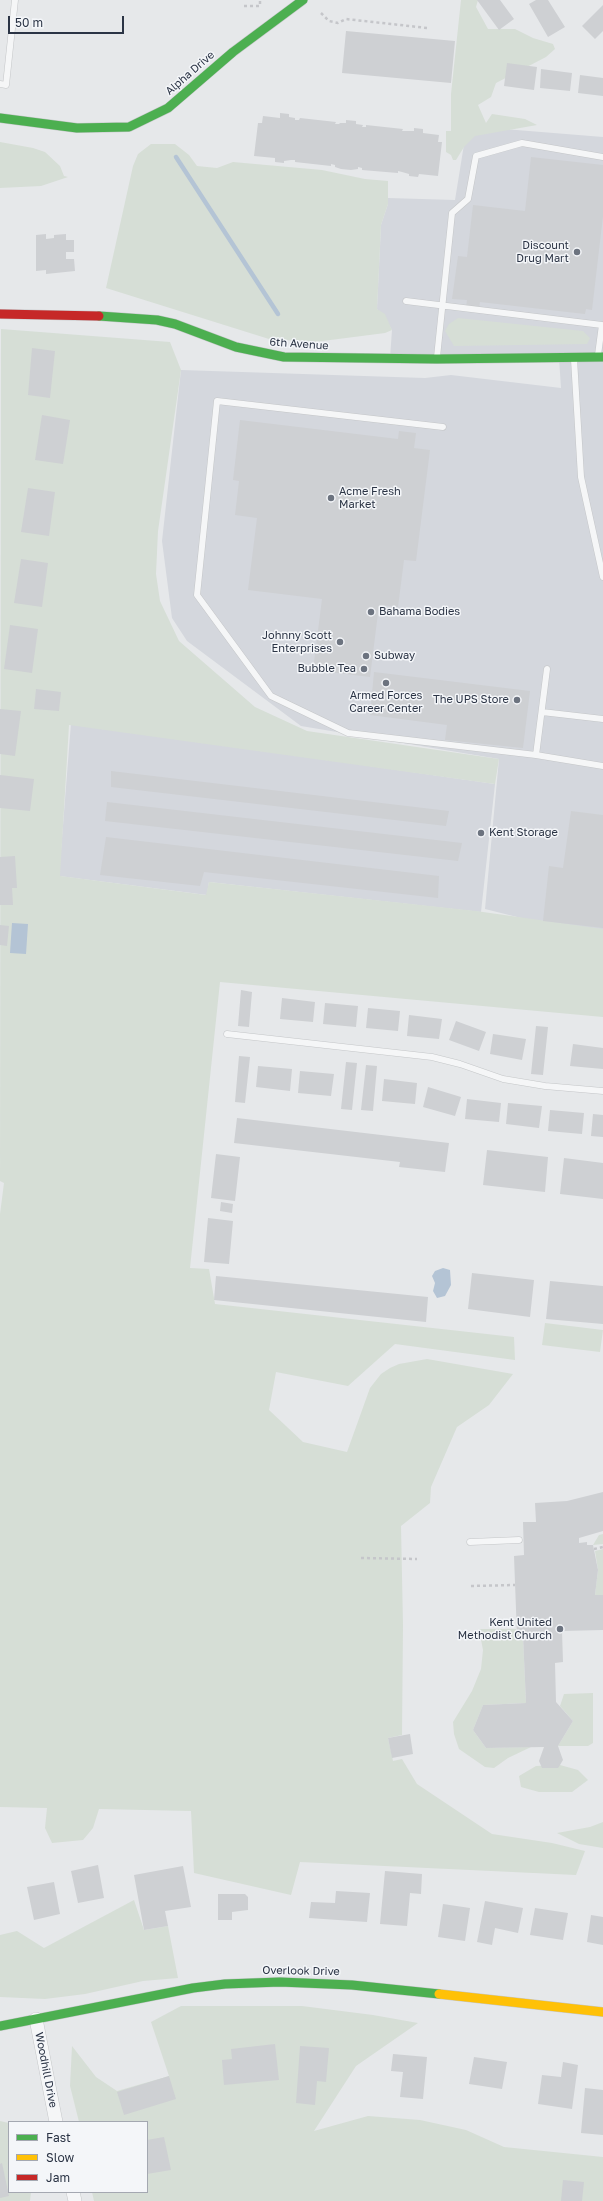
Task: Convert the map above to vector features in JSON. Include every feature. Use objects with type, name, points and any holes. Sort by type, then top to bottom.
[{"type":"street","name":"Alpha Drive","points":[[0,118],[77,128],[129,127],[168,108],[233,52],[303,0]]},
{"type":"street","name":"6th Avenue","points":[[0,314],[123,317],[157,320],[176,324],[236,347],[284,356],[436,359],[600,357]]},
{"type":"street","name":"Overlook Drive","points":[[0,2026],[193,1988],[225,1984],[280,1982],[352,1985],[603,2012]]},
{"type":"street","name":"Woodhill Drive","points":[[36,2019],[56,2121]]},
{"type":"lane","points":[[0,84],[6,85],[15,0]]},
{"type":"lane","points":[[436,359],[452,212],[468,199],[476,156],[522,143],[603,157]]},
{"type":"lane","points":[[406,301],[602,325],[600,357]]},
{"type":"lane","points":[[574,357],[581,477],[603,577]]},
{"type":"lane","points":[[443,427],[217,401],[197,596],[271,696],[348,733],[536,756],[603,766]]},
{"type":"lane","points":[[536,756],[547,669]]},
{"type":"lane","points":[[542,712],[603,719]]},
{"type":"lane","points":[[227,1034],[432,1057],[460,1064],[503,1079],[545,1086],[603,1090]]},
{"type":"lane","points":[[470,1542],[519,1540]]},
{"type":"path","points":[[244,6],[260,6],[260,0]]},
{"type":"path","points":[[321,13],[329,22],[338,23],[346,19],[427,28]]},
{"type":"path","points":[[594,1549],[603,1547]]},
{"type":"path","points":[[361,1558],[417,1559]]},
{"type":"path","points":[[471,1586],[515,1585]]},
{"type":"shaded area","points":[[461,0],[478,0],[476,7],[488,29],[515,29],[533,38],[553,44],[555,49],[546,57],[496,83],[491,97],[478,105],[486,123],[492,114],[525,119],[537,125],[475,136],[464,147],[456,160],[453,160],[451,155],[446,152],[446,131],[451,131],[451,94]]},
{"type":"shaded area","points":[[467,126],[603,137],[603,930],[537,922],[485,909],[499,759],[301,726],[187,641],[172,618],[162,541],[181,370],[425,378],[451,375],[561,388],[559,358],[390,358],[392,330],[377,309],[381,225],[388,204],[388,198],[455,200]]},
{"type":"shaded area","points":[[0,142],[33,148],[45,152],[60,166],[64,176],[68,177],[41,186],[0,188]]},
{"type":"shaded area","points":[[151,144],[175,144],[189,155],[197,166],[217,168],[233,162],[322,170],[365,179],[388,181],[388,204],[381,225],[377,309],[385,314],[392,330],[385,333],[315,342],[269,339],[106,288],[133,166],[138,154]]},
{"type":"shaded area","points":[[458,318],[583,331],[590,338],[587,344],[454,346],[445,331],[449,324]]},
{"type":"shaded area","points":[[1,329],[170,342],[181,370],[158,531],[156,574],[160,601],[179,641],[255,707],[307,731],[499,759],[495,784],[69,725],[60,876],[206,895],[209,882],[476,911],[603,929],[603,1017],[220,982],[190,1268],[209,1269],[215,1304],[514,1337],[515,1360],[395,1344],[348,1386],[276,1372],[269,1410],[303,1442],[347,1452],[370,1388],[381,1374],[390,1368],[399,1364],[427,1359],[513,1374],[489,1405],[457,1427],[431,1487],[430,1503],[401,1526],[403,1625],[402,1735],[388,1738],[393,1761],[402,1759],[417,1784],[492,1834],[552,1843],[585,1851],[576,1875],[300,1862],[291,1895],[194,1873],[191,1811],[99,1809],[93,1828],[83,1840],[52,1843],[45,1828],[47,1808],[0,1807],[0,1214],[4,1183],[0,1181]]},
{"type":"shaded area","points":[[71,723],[495,784],[481,912],[209,882],[207,895],[59,876]]},
{"type":"shaded area","points":[[545,1323],[603,1330],[600,1352],[542,1345]]},
{"type":"shaded area","points":[[603,1534],[603,1544],[593,1545],[599,1535]]},
{"type":"shaded area","points":[[603,1549],[603,1595],[595,1595],[598,1570],[595,1551]]},
{"type":"shaded area","points":[[479,1629],[516,1629],[517,1636],[523,1636],[526,1703],[483,1705],[473,1730],[486,1748],[531,1747],[508,1758],[494,1768],[485,1767],[459,1749],[454,1734],[453,1722],[472,1691],[481,1669],[483,1650]]},
{"type":"shaded area","points":[[593,1693],[593,1743],[588,1746],[558,1746],[573,1721],[560,1706],[564,1694]]},
{"type":"shaded area","points":[[560,1765],[578,1770],[588,1780],[572,1792],[539,1792],[521,1787],[519,1776],[536,1766]]},
{"type":"shaded area","points":[[603,1822],[603,1848],[579,1844],[557,1833],[590,1827]]},
{"type":"shaded area","points":[[134,1900],[144,1930],[168,1926],[178,1978],[143,1981],[85,1994],[45,1999],[0,1997],[0,1935],[17,1931],[44,1948]]},
{"type":"shaded area","points":[[181,2006],[302,2006],[373,2015],[418,2023],[356,2066],[314,2131],[368,2116],[420,2120],[466,2130],[504,2147],[603,2157],[603,2201],[94,2201],[92,2193],[148,2193],[148,2121],[79,2121],[70,2086],[72,2046],[96,2077],[117,2091],[169,2076],[151,2022]]},
{"type":"shaded area","points":[[0,2121],[8,2123],[8,2193],[31,2193],[30,2201],[0,2201]]},
{"type":"water","points":[[12,923],[28,924],[26,954],[10,953]]},
{"type":"water","points":[[443,1268],[450,1270],[451,1285],[445,1296],[437,1298],[433,1291],[435,1283],[432,1276],[435,1271]]},
{"type":"building","points":[[477,0],[500,0],[514,19],[499,30]]},
{"type":"building","points":[[536,0],[548,0],[565,27],[548,37],[529,4]]},
{"type":"building","points":[[603,5],[603,31],[595,39],[582,26]]},
{"type":"building","points":[[346,31],[455,41],[451,83],[342,73]]},
{"type":"building","points":[[507,63],[537,67],[534,90],[504,86]]},
{"type":"building","points":[[541,69],[572,73],[570,91],[540,88]]},
{"type":"building","points":[[580,75],[603,78],[603,96],[578,93]]},
{"type":"building","points":[[280,113],[289,114],[289,117],[295,118],[295,120],[299,120],[300,118],[336,122],[335,124],[346,123],[346,120],[356,121],[356,124],[363,125],[362,127],[366,127],[366,125],[403,129],[402,131],[414,131],[414,128],[423,129],[423,133],[439,135],[438,142],[442,142],[438,176],[419,174],[418,177],[409,176],[409,174],[398,171],[398,173],[362,170],[362,168],[358,167],[358,169],[351,170],[341,169],[331,164],[331,166],[295,162],[295,160],[284,161],[284,163],[275,162],[275,158],[254,156],[258,123],[262,123],[263,116],[280,118]]},
{"type":"building","points":[[531,157],[603,165],[603,216],[592,310],[586,309],[585,314],[480,302],[479,308],[466,307],[467,300],[452,299],[458,256],[467,257],[473,205],[525,211]]},
{"type":"building","points":[[46,234],[46,239],[54,238],[54,235],[66,234],[66,240],[74,240],[74,252],[66,252],[66,259],[74,259],[75,271],[46,274],[46,270],[36,271],[36,235]]},
{"type":"building","points":[[32,348],[55,351],[50,398],[28,395]]},
{"type":"building","points":[[42,415],[70,420],[63,464],[35,460]]},
{"type":"building","name":"Acme Fresh Market","points":[[240,420],[398,439],[399,431],[416,433],[414,448],[430,450],[416,561],[404,560],[398,607],[379,605],[370,677],[313,670],[322,599],[248,590],[257,518],[235,515],[239,481],[233,480]]},
{"type":"building","points":[[28,488],[55,492],[49,536],[21,532]]},
{"type":"building","points":[[21,559],[48,563],[42,607],[14,603]]},
{"type":"building","points":[[10,625],[38,629],[32,673],[4,669]]},
{"type":"building","points":[[374,672],[530,691],[523,748],[445,740],[447,725],[370,715]]},
{"type":"building","points":[[36,689],[61,692],[59,711],[34,709]]},
{"type":"building","points":[[0,709],[21,711],[15,756],[0,754]]},
{"type":"building","points":[[111,771],[449,811],[446,826],[111,787]]},
{"type":"building","points":[[0,775],[34,779],[30,811],[0,808]]},
{"type":"building","points":[[107,802],[462,843],[458,861],[105,821]]},
{"type":"building","points":[[571,811],[603,815],[603,928],[543,921],[549,866],[563,868]]},
{"type":"building","points":[[106,837],[439,876],[438,898],[204,872],[200,886],[100,875]]},
{"type":"building","points":[[15,856],[17,888],[12,888],[13,905],[0,905],[0,857]]},
{"type":"building","points":[[0,925],[9,926],[7,946],[0,945]]},
{"type":"building","points":[[241,990],[252,992],[249,1027],[238,1026]]},
{"type":"building","points":[[282,998],[315,1002],[313,1022],[280,1019]]},
{"type":"building","points":[[325,1003],[358,1006],[356,1027],[323,1024]]},
{"type":"building","points":[[368,1008],[400,1011],[398,1031],[366,1028]]},
{"type":"building","points":[[409,1015],[442,1019],[439,1039],[407,1036]]},
{"type":"building","points":[[456,1021],[486,1032],[479,1051],[449,1040]]},
{"type":"building","points":[[536,1026],[548,1027],[543,1075],[531,1074]]},
{"type":"building","points":[[493,1034],[526,1039],[522,1060],[490,1054]]},
{"type":"building","points":[[573,1044],[603,1048],[603,1069],[570,1066]]},
{"type":"building","points":[[239,1056],[250,1057],[245,1103],[235,1102]]},
{"type":"building","points":[[346,1062],[357,1063],[352,1110],[341,1109]]},
{"type":"building","points":[[366,1065],[377,1066],[373,1111],[361,1110]]},
{"type":"building","points":[[258,1066],[292,1069],[290,1091],[256,1087]]},
{"type":"building","points":[[300,1071],[334,1074],[331,1096],[298,1093]]},
{"type":"building","points":[[384,1079],[417,1083],[415,1104],[382,1101]]},
{"type":"building","points":[[428,1087],[461,1097],[455,1116],[423,1107]]},
{"type":"building","points":[[467,1099],[501,1103],[499,1122],[465,1119]]},
{"type":"building","points":[[508,1103],[542,1106],[539,1128],[506,1124]]},
{"type":"building","points":[[550,1110],[584,1113],[582,1134],[548,1131]]},
{"type":"building","points":[[593,1114],[603,1115],[603,1137],[591,1136]]},
{"type":"building","points":[[237,1118],[449,1143],[445,1172],[399,1167],[400,1162],[234,1143]]},
{"type":"building","points":[[487,1150],[548,1157],[545,1192],[483,1185]]},
{"type":"building","points":[[216,1154],[240,1157],[235,1201],[211,1198]]},
{"type":"building","points":[[564,1158],[603,1163],[603,1199],[560,1194]]},
{"type":"building","points":[[221,1202],[233,1204],[232,1213],[220,1211]]},
{"type":"building","points":[[208,1218],[233,1221],[229,1264],[204,1262]]},
{"type":"building","points":[[472,1273],[534,1280],[530,1317],[468,1309]]},
{"type":"building","points":[[216,1276],[428,1297],[426,1322],[214,1300]]},
{"type":"building","points":[[550,1281],[603,1286],[603,1324],[546,1319]]},
{"type":"building","name":"Kent United Methodist Church","points":[[603,1492],[603,1531],[579,1538],[579,1543],[587,1542],[587,1545],[593,1545],[598,1570],[595,1595],[603,1595],[603,1630],[562,1631],[563,1662],[555,1663],[556,1702],[573,1721],[558,1746],[563,1760],[560,1765],[558,1768],[542,1768],[539,1761],[544,1747],[486,1748],[473,1730],[483,1705],[526,1703],[523,1636],[517,1636],[514,1556],[524,1555],[523,1522],[536,1522],[535,1503],[567,1501]]},
{"type":"building","points":[[410,1734],[413,1754],[392,1758],[388,1738]]},
{"type":"building","points":[[98,1865],[104,1898],[78,1903],[71,1871]]},
{"type":"building","points":[[183,1866],[191,1907],[165,1911],[168,1926],[144,1930],[134,1875]]},
{"type":"building","points":[[385,1871],[422,1874],[421,1894],[410,1893],[407,1926],[380,1924]]},
{"type":"building","points":[[54,1882],[60,1914],[34,1920],[27,1887]]},
{"type":"building","points":[[336,1891],[370,1893],[367,1922],[309,1918],[311,1902],[335,1903]]},
{"type":"building","points":[[218,1894],[245,1894],[248,1897],[248,1910],[232,1912],[232,1920],[218,1920]]},
{"type":"building","points":[[485,1901],[523,1908],[518,1933],[495,1928],[492,1945],[477,1942]]},
{"type":"building","points":[[443,1904],[470,1908],[465,1941],[438,1937]]},
{"type":"building","points":[[535,1908],[568,1913],[563,1940],[530,1935]]},
{"type":"building","points":[[591,1915],[603,1917],[603,1945],[587,1942]]},
{"type":"building","points":[[275,2044],[279,2080],[224,2085],[222,2060],[232,2059],[231,2049]]},
{"type":"building","points":[[300,2046],[329,2048],[326,2082],[317,2081],[315,2105],[296,2103]]},
{"type":"building","points":[[393,2054],[427,2057],[423,2099],[400,2097],[403,2072],[391,2071]]},
{"type":"building","points":[[474,2057],[507,2062],[502,2089],[469,2084]]},
{"type":"building","points":[[563,2062],[578,2065],[572,2109],[538,2104],[542,2075],[561,2077]]},
{"type":"building","points":[[169,2076],[176,2099],[124,2115],[117,2092]]},
{"type":"building","points":[[585,2088],[603,2090],[603,2135],[581,2133]]},
{"type":"building","points":[[164,2137],[171,2170],[148,2174],[148,2140]]},
{"type":"building","points":[[2,2163],[9,2196],[0,2198],[0,2164]]},
{"type":"building","points":[[563,2180],[584,2182],[582,2201],[561,2201]]},
{"type":"waterway","points":[[176,157],[278,314]]},
{"type":"traffic: fast","points":[[0,118],[77,128],[129,127],[168,108],[233,52],[303,0]]},
{"type":"traffic: fast","points":[[99,316],[157,320],[175,324],[236,347],[284,357],[437,359],[603,357]]},
{"type":"traffic: fast","points":[[0,2026],[193,1988],[225,1984],[280,1982],[352,1985],[439,1994]]},
{"type":"traffic: slow","points":[[439,1994],[603,2012]]},
{"type":"traffic: jam","points":[[0,314],[99,316]]},
{"type":"place","name":"Discount Drug Mart","points":[[577,252]]},
{"type":"place","name":"Acme Fresh Market","points":[[331,498]]},
{"type":"place","name":"Bahama Bodies","points":[[371,612]]},
{"type":"place","name":"Johnny Scott Enterprises","points":[[340,642]]},
{"type":"place","name":"Subway","points":[[366,656]]},
{"type":"place","name":"Bubble Tea","points":[[364,669]]},
{"type":"place","name":"Armed Forces Career Center","points":[[386,683]]},
{"type":"place","name":"The UPS Store","points":[[517,700]]},
{"type":"place","name":"Kent Storage","points":[[481,833]]},
{"type":"place","name":"Kent United Methodist Church","points":[[560,1629]]}]
